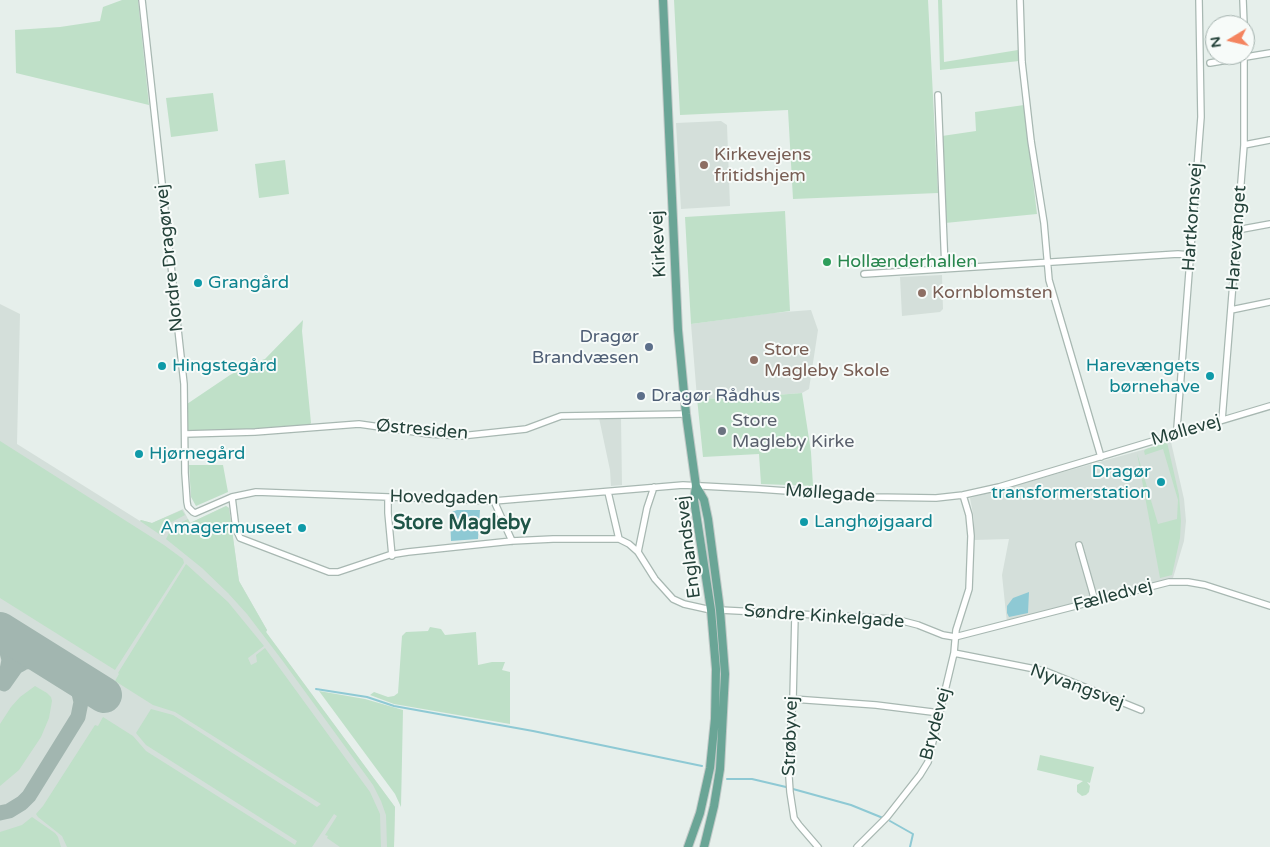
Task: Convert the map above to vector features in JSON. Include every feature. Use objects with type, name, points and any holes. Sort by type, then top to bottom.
[{"type":"main road","name":"Kirkevej","points":[[663,0],[678,324],[686,414],[696,486]]},
{"type":"main road","name":"Englandsvej","points":[[688,847],[700,813],[710,768],[715,719],[716,669],[711,610],[694,500],[696,486]]},
{"type":"main road","name":"Englandsvej","points":[[696,486],[704,500],[708,519],[720,610],[725,674],[720,769],[714,806],[704,847]]},
{"type":"street","name":"Nordre Dragørvej","points":[[142,0],[184,384],[187,502],[190,510],[195,513]]},
{"type":"street","points":[[1020,0],[1022,62],[1031,141],[1044,222],[1049,280],[1101,457]]},
{"type":"street","name":"Hartkornsvej","points":[[1178,433],[1201,117],[1199,0]]},
{"type":"street","points":[[1243,0],[1244,15]]},
{"type":"street","points":[[1255,55],[1270,53]]},
{"type":"street","name":"Harevænget","points":[[1222,420],[1244,145],[1245,65]]},
{"type":"street","points":[[938,95],[945,269]]},
{"type":"street","points":[[1244,145],[1270,140]]},
{"type":"street","points":[[1237,230],[1270,224]]},
{"type":"street","points":[[864,274],[1178,254],[1190,255]]},
{"type":"street","points":[[1231,310],[1270,302]]},
{"type":"street","name":"Møllevej","points":[[963,495],[1101,457],[1270,406]]},
{"type":"street","name":"Østresiden","points":[[185,434],[255,432],[359,424],[429,434],[461,436],[526,428],[561,416],[686,414]]},
{"type":"street","name":"Hovedgaden","points":[[195,513],[232,497],[256,492],[494,501],[654,487],[696,486]]},
{"type":"street","name":"Møllegade","points":[[696,486],[878,497],[936,498],[963,495]]},
{"type":"street","points":[[638,552],[647,508],[654,487]]},
{"type":"street","points":[[608,492],[619,539]]},
{"type":"street","name":"Brydevej","points":[[856,847],[887,817],[928,762],[954,653],[956,637],[968,595],[971,536],[963,495]]},
{"type":"street","points":[[232,497],[236,530],[240,538],[329,572],[338,572],[408,552],[512,541],[619,539],[629,544],[638,552],[655,579],[673,599],[684,604],[711,610]]},
{"type":"street","points":[[388,497],[392,556]]},
{"type":"street","points":[[494,501],[512,541]]},
{"type":"street","points":[[1079,545],[1095,601]]},
{"type":"street","name":"Fælledvej","points":[[956,637],[1169,582],[1181,581],[1206,585],[1270,606]]},
{"type":"street","name":"Søndre Kinkelgade","points":[[720,610],[895,619],[913,623],[943,636],[956,637]]},
{"type":"street","name":"Strøbyvej","points":[[796,615],[793,699],[788,762],[792,811],[799,826],[818,847]]},
{"type":"street","name":"Nyvangsvej","points":[[954,653],[1045,671],[1141,710]]},
{"type":"street","points":[[793,699],[940,712]]},
{"type":"shaded area","name":"Kirkevejens fritidshjem","points":[[721,121],[727,125],[730,206],[681,209],[676,123]]},
{"type":"shaded area","name":"Kornblomsten","points":[[942,275],[943,309],[940,312],[902,316],[900,277]]},
{"type":"shaded area","points":[[0,304],[20,314],[17,444],[140,521],[152,523],[183,509],[190,523],[226,506],[229,508],[239,581],[267,630],[266,632],[395,807],[394,847],[0,847]]},
{"type":"shaded area","name":"Store Magleby Skole","points":[[811,310],[818,330],[809,389],[802,393],[724,399],[697,398],[691,324],[772,313]]},
{"type":"shaded area","points":[[599,418],[621,418],[622,485],[611,486],[610,470]]},
{"type":"shaded area","points":[[1171,442],[1184,499],[1186,521],[1184,541],[1173,578],[1007,623],[1002,575],[1009,539],[974,540],[974,519],[970,498]]},
{"type":"green space","points":[[122,0],[138,0],[149,105],[16,73],[15,30],[60,27],[100,21],[103,7]]},
{"type":"green space","points":[[674,0],[928,0],[938,193],[793,199],[788,110],[680,115]]},
{"type":"green space","points":[[938,0],[942,0],[944,62],[1018,50],[1019,61],[940,70]]},
{"type":"green space","points":[[213,93],[218,131],[171,137],[166,98]]},
{"type":"green space","points":[[1024,105],[1037,214],[945,223],[942,136],[976,131],[975,112]]},
{"type":"green space","points":[[285,160],[289,194],[259,198],[255,164]]},
{"type":"green space","points":[[785,211],[790,311],[691,324],[685,217]]},
{"type":"green space","points":[[303,320],[302,331],[311,423],[309,425],[188,433],[187,404],[230,375],[265,359]]},
{"type":"green space","points":[[802,393],[811,452],[813,486],[761,484],[759,454],[703,457],[697,398],[724,399]]},
{"type":"green space","points":[[0,441],[183,559],[184,563],[115,670],[0,598]]},
{"type":"green space","points":[[1167,442],[1179,495],[1181,521],[1180,538],[1172,575],[1160,578],[1137,453],[1158,524],[1177,519],[1178,500],[1163,449],[1145,455],[1144,451]]},
{"type":"green space","points":[[189,465],[223,465],[228,492],[196,506],[191,497]]},
{"type":"green space","points":[[226,506],[229,508],[239,581],[267,630],[266,632],[395,807],[394,847],[387,847],[386,815],[373,785],[282,660],[247,614],[228,593],[202,568],[166,539],[171,529],[178,524],[188,519],[190,523]]},
{"type":"green space","points":[[182,510],[185,515],[170,523],[162,536],[140,521],[152,523]]},
{"type":"green space","points":[[186,564],[228,602],[264,646],[248,658],[251,665],[257,662],[256,655],[265,648],[370,792],[380,814],[381,847],[340,847],[327,838],[328,836],[325,835],[337,816],[334,814],[312,847],[67,847],[62,836],[38,817],[36,814],[95,725],[98,726],[103,717],[133,736],[146,751],[295,845],[297,841],[146,745],[136,733],[151,709],[173,715],[317,807],[321,804],[175,712],[153,705],[115,681],[118,673]]},
{"type":"green space","points":[[430,627],[441,629],[445,635],[476,632],[478,665],[505,662],[502,670],[510,672],[510,724],[394,704],[370,695],[374,692],[388,697],[398,693],[402,636],[406,632],[428,631]]},
{"type":"green space","points":[[35,686],[51,697],[49,718],[41,737],[19,770],[0,786],[0,724],[20,697]]},
{"type":"green space","points":[[319,691],[365,699],[403,710],[401,807],[395,794]]},
{"type":"green space","points":[[1040,755],[1094,767],[1090,783],[1087,782],[1090,786],[1089,792],[1082,796],[1077,792],[1077,785],[1083,781],[1037,770]]},
{"type":"green space","points":[[32,817],[55,833],[61,847],[0,847],[0,832],[22,825]]},
{"type":"water","points":[[457,510],[480,510],[478,539],[451,541],[450,517],[452,512]]},
{"type":"water","points":[[1029,592],[1028,613],[1009,617],[1007,606],[1013,598]]},
{"type":"waterway","points":[[316,689],[367,697],[394,706],[533,731],[702,766]]},
{"type":"waterway","points":[[727,779],[752,779],[786,787]]},
{"type":"waterway","points":[[793,789],[851,805],[883,818]]},
{"type":"waterway","points":[[890,821],[913,834],[910,847]]},
{"type":"taxiway","points":[[0,635],[5,644],[9,660],[5,680]]},
{"type":"taxiway","points":[[4,684],[16,667],[25,662],[41,660],[54,664]]},
{"type":"taxiway","points":[[0,813],[9,811],[29,796],[78,717],[81,702],[79,693],[71,677],[64,670]]},
{"type":"runway","points":[[0,630],[104,695]]},
{"type":"place","name":"Kirkevejens fritidshjem","points":[[704,165]]},
{"type":"place","name":"Hollænderhallen","points":[[827,262]]},
{"type":"place","name":"Grangård","points":[[198,283]]},
{"type":"place","name":"Kornblomsten","points":[[922,293]]},
{"type":"place","name":"Dragør Brandvæsen","points":[[649,347]]},
{"type":"place","name":"Store Magleby Skole","points":[[754,360]]},
{"type":"place","name":"Hingstegård","points":[[162,366]]},
{"type":"place","name":"Harevængets børnehave","points":[[1210,376]]},
{"type":"place","name":"Dragør Rådhus","points":[[641,396]]},
{"type":"place","name":"Store Magleby Kirke","points":[[722,431]]},
{"type":"place","name":"Hjørnegård","points":[[139,454]]},
{"type":"place","name":"Dragør transformerstation","points":[[1161,482]]},
{"type":"place","name":"Langhøjgaard","points":[[804,522]]},
{"type":"place","name":"Amagermuseet","points":[[302,528]]},
{"type":"district","name":"Store Magleby","points":[[462,524]]}]
